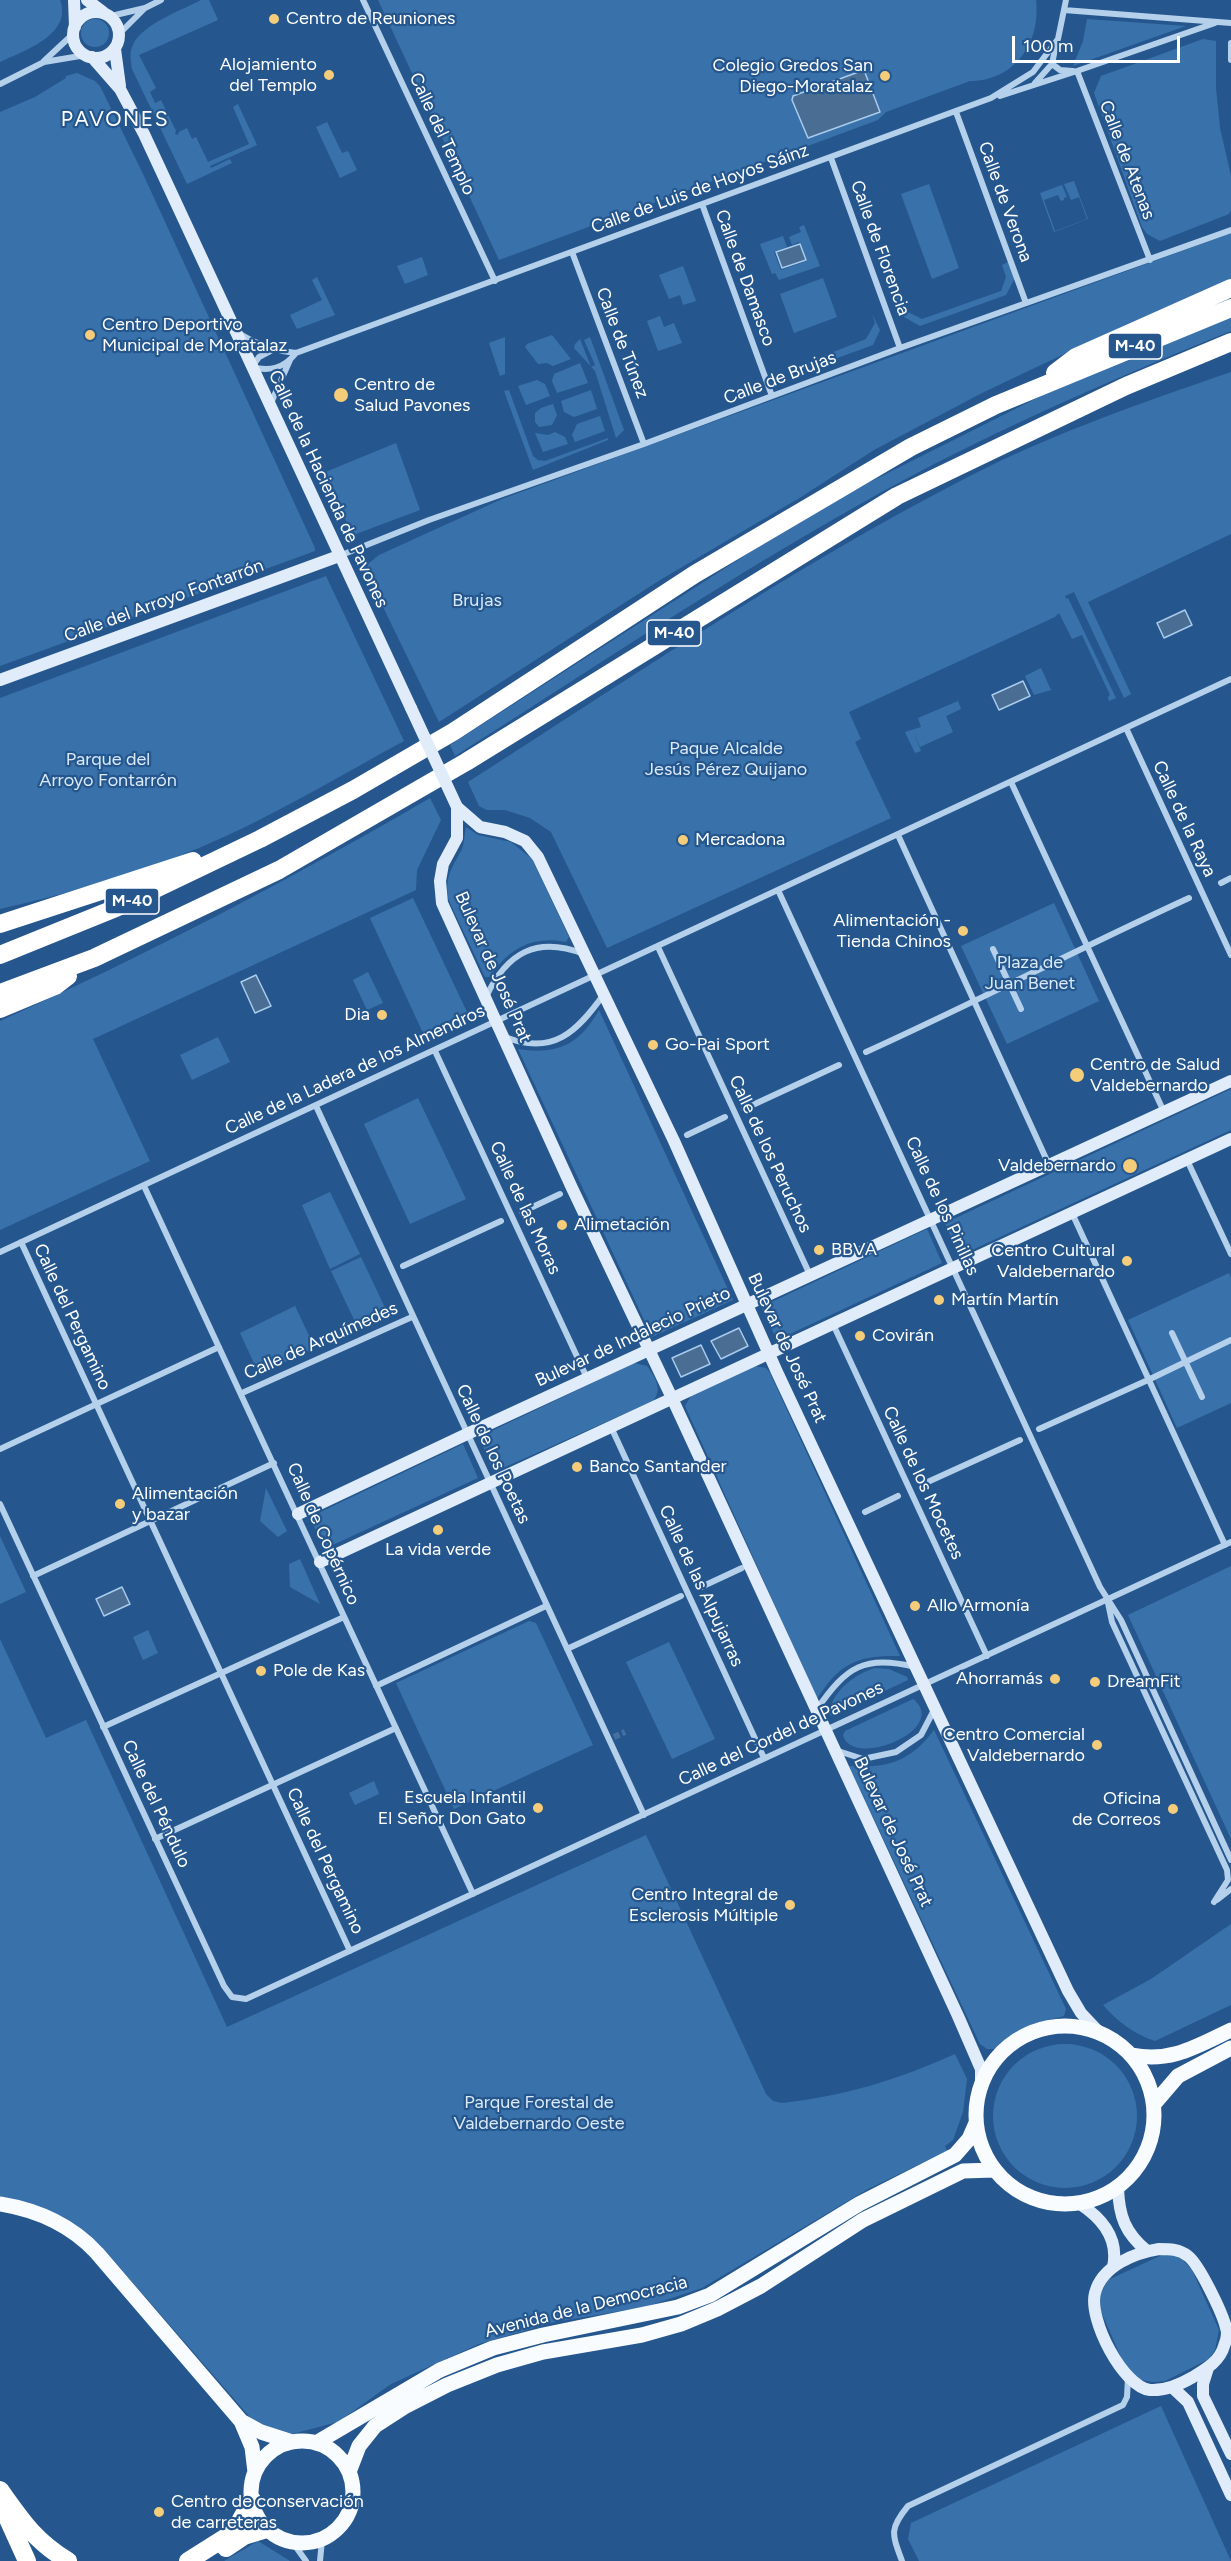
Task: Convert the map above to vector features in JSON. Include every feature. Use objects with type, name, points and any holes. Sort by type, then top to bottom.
[{"type":"highway","points":[[1039,386],[1076,357],[1231,288]]},
{"type":"highway","name":"M-40","points":[[0,955],[116,908],[260,839],[353,790],[453,732],[695,574],[874,467],[996,405],[1231,308]]},
{"type":"highway","name":"M-40","points":[[0,993],[94,958],[300,858],[466,762],[897,496],[1126,386],[1231,342]]},
{"type":"highway","points":[[1190,359],[1231,348]]},
{"type":"highway","points":[[0,924],[260,839]]},
{"type":"highway","points":[[0,1010],[55,986],[94,958]]},
{"type":"highway","points":[[0,2490],[30,2532],[68,2561]]},
{"type":"highway","points":[[0,2500],[27,2561]]},
{"type":"highway","points":[[188,2561],[234,2532],[252,2500]]},
{"type":"highway","points":[[207,2561],[244,2536],[267,2529]]},
{"type":"main road","points":[[1058,2026],[1078,2026],[1098,2031],[1132,2055],[1145,2078],[1154,2104],[1155,2124],[1142,2161],[1118,2188],[1080,2204],[1056,2204],[1032,2199],[1011,2187],[994,2170],[982,2147],[976,2123],[981,2084],[990,2066],[1003,2050],[1029,2034],[1058,2026]]},
{"type":"main road","points":[[1132,2055],[1150,2059],[1167,2057],[1231,2030]]},
{"type":"main road","points":[[1154,2104],[1178,2076],[1231,2048]]},
{"type":"main road","name":"Avenida de la Democracia","points":[[316,2443],[440,2370],[494,2348],[543,2335],[678,2307],[710,2295],[859,2204],[955,2155],[969,2139],[976,2123]]},
{"type":"main road","name":"Avenida de la Democracia","points":[[349,2472],[359,2446],[375,2426],[406,2406],[447,2385],[497,2365],[543,2352],[642,2334],[681,2324],[717,2309],[761,2286],[863,2220],[963,2171],[994,2170]]},
{"type":"main road","points":[[0,2204],[42,2216],[69,2229],[91,2247],[241,2421],[252,2447],[255,2472],[252,2500],[260,2520],[267,2529],[279,2538],[293,2543],[322,2540],[339,2529],[350,2512],[354,2492],[349,2472],[336,2454],[316,2443],[292,2442],[261,2432],[241,2421]]},
{"type":"main road","points":[[0,2214],[39,2225],[65,2236],[109,2269]]},
{"type":"main road","points":[[255,2472],[270,2453],[292,2442]]},
{"type":"street","points":[[74,0],[75,46],[89,56]]},
{"type":"street","points":[[0,84],[44,62],[106,56],[115,49],[119,34],[117,24],[87,0]]},
{"type":"street","points":[[119,34],[145,8],[160,0]]},
{"type":"street","name":"Calle del Templo","points":[[363,0],[495,281]]},
{"type":"street","points":[[1060,0],[1064,10],[1231,23]]},
{"type":"street","name":"Calle de Luis de Hoyos Sáinz","points":[[270,406],[290,360],[296,353],[991,99],[1033,72],[1058,39],[1066,0]]},
{"type":"street","points":[[44,62],[74,30],[77,21],[86,13],[107,14],[145,8]]},
{"type":"street","points":[[991,99],[1077,72],[1215,23]]},
{"type":"street","points":[[1031,86],[1052,64],[1058,39]]},
{"type":"street","points":[[1231,43],[1231,60]]},
{"type":"street","name":"Calle de la Hacienda de Pavones","points":[[115,49],[120,89]]},
{"type":"street","name":"Calle de la Hacienda de Pavones","points":[[89,56],[120,89],[175,200],[457,807]]},
{"type":"street","points":[[1052,64],[1060,70],[1077,72]]},
{"type":"street","name":"Calle de Atenas","points":[[1077,72],[1150,260]]},
{"type":"street","name":"Calle de Verona","points":[[956,112],[1026,303]]},
{"type":"street","name":"Calle de Florencia","points":[[831,158],[900,348]]},
{"type":"street","name":"Calle de Damasco","points":[[702,204],[772,396]]},
{"type":"street","name":"Calle de Brujas","points":[[339,556],[429,520],[1231,230]]},
{"type":"street","name":"Calle de Túnez","points":[[572,252],[644,444]]},
{"type":"street","points":[[234,330],[249,340],[274,349],[296,353]]},
{"type":"street","points":[[274,349],[259,357],[252,367],[264,370],[275,369],[290,360]]},
{"type":"street","name":"Calle del Arroyo Fontarrón","points":[[0,680],[339,556]]},
{"type":"street","name":"Calle de la Ladera de los Almendros","points":[[21,1242],[1231,679]]},
{"type":"street","name":"Calle de la Raya","points":[[1126,728],[1231,955]]},
{"type":"street","points":[[1011,782],[1164,1112]]},
{"type":"street","name":"Bulevar de José Prat","points":[[457,807],[480,827],[505,832],[525,841],[538,857],[1074,2003],[1098,2031]]},
{"type":"street","name":"Bulevar de José Prat","points":[[457,807],[458,837],[443,864],[440,881],[442,903],[572,1188],[672,1398],[968,2037],[981,2069],[981,2084]]},
{"type":"street","points":[[898,835],[1049,1165]]},
{"type":"street","points":[[1221,883],[1231,879]]},
{"type":"street","name":"Calle de los Pinillas","points":[[778,890],[1107,1600],[1121,1620],[1231,1860]]},
{"type":"street","points":[[866,1052],[1011,985],[1086,945],[1189,898]]},
{"type":"street","name":"Calle de la Ladera de los Almendros","points":[[486,997],[499,973],[525,952],[536,948],[559,946],[584,954]]},
{"type":"street","name":"Calle de los Peruchos","points":[[658,947],[810,1275]]},
{"type":"street","points":[[993,949],[1021,1009]]},
{"type":"street","name":"Calle de la Ladera de los Almendros","points":[[504,1036],[522,1043],[543,1043],[571,1033],[587,1017],[604,994]]},
{"type":"street","name":"Calle de las Moras","points":[[435,1050],[587,1378]]},
{"type":"street","points":[[744,1109],[839,1065]]},
{"type":"street","name":"Bulevar de Indalecio Prieto","points":[[298,1514],[649,1349],[1231,1081]]},
{"type":"street","name":"Calle de los Poetas","points":[[316,1106],[546,1606],[611,1738],[644,1815]]},
{"type":"street","points":[[687,1135],[725,1118]]},
{"type":"street","points":[[320,1562],[1231,1139]]},
{"type":"street","points":[[1187,1159],[1231,1254]]},
{"type":"street","name":"Calle de Copérnico","points":[[144,1186],[473,1894]]},
{"type":"street","points":[[522,1212],[560,1194]]},
{"type":"street","name":"Calle del Cordel de Pavones","points":[[350,1951],[1228,1544],[1173,1434],[1071,1213]]},
{"type":"street","points":[[403,1266],[501,1221]]},
{"type":"street","points":[[0,1252],[21,1242]]},
{"type":"street","name":"Calle del Pergamino","points":[[21,1242],[350,1951]]},
{"type":"street","name":"Calle de Arquímedes","points":[[242,1393],[412,1317]]},
{"type":"street","name":"Calle de los Mocetes","points":[[833,1324],[987,1656]]},
{"type":"street","points":[[1172,1333],[1202,1397]]},
{"type":"street","points":[[1039,1429],[1149,1380],[1231,1340]]},
{"type":"street","name":"Calle del Pergamino","points":[[0,1449],[219,1347]]},
{"type":"street","name":"Calle de las Alpujarras","points":[[611,1427],[764,1758]]},
{"type":"street","points":[[921,1485],[1020,1440]]},
{"type":"street","points":[[33,1576],[274,1463]]},
{"type":"street","points":[[865,1512],[898,1496]]},
{"type":"street","name":"Calle del Péndulo","points":[[0,1504],[224,1986],[232,1997],[246,2000],[350,1951]]},
{"type":"street","points":[[699,1588],[742,1568]]},
{"type":"street","points":[[567,1649],[681,1596]]},
{"type":"street","name":"Calle de los Pinillas","points":[[1107,1600],[1112,1622],[1227,1870],[1228,1880],[1214,1902],[1231,1889]]},
{"type":"street","points":[[376,1686],[546,1606]]},
{"type":"street","points":[[104,1727],[344,1617]]},
{"type":"street","points":[[816,1710],[830,1689],[857,1667],[874,1662],[917,1667]]},
{"type":"street","points":[[835,1749],[862,1760],[896,1752],[921,1735],[935,1708]]},
{"type":"street","name":"Calle del Pergamino","points":[[155,1839],[396,1728]]},
{"type":"street","points":[[1118,2188],[1120,2208],[1130,2235],[1147,2251]]},
{"type":"street","points":[[1080,2204],[1098,2217],[1110,2234],[1115,2255],[1113,2267]]},
{"type":"street","points":[[1173,2248],[1197,2264],[1227,2329],[1227,2349],[1208,2368],[1172,2387],[1151,2390],[1138,2387],[1128,2378],[1106,2342],[1094,2304],[1097,2287],[1113,2267],[1132,2256],[1147,2251],[1173,2248]]},
{"type":"street","points":[[1208,2368],[1203,2384],[1203,2396],[1231,2454]]},
{"type":"street","points":[[902,2561],[894,2539],[895,2522],[908,2506],[1123,2405],[1128,2397],[1128,2378]]},
{"type":"street","points":[[1172,2387],[1188,2402],[1231,2495]]},
{"type":"street","points":[[320,2561],[322,2540]]},
{"type":"street","points":[[293,2543],[306,2561]]},
{"type":"green space","points":[[0,0],[60,0],[62,12],[59,23],[44,40],[0,62]]},
{"type":"green space","points":[[201,0],[209,0],[218,20],[139,55],[156,88],[150,92],[155,103],[161,100],[176,131],[175,134],[178,135],[187,128],[192,139],[196,137],[208,162],[249,144],[233,107],[238,104],[257,145],[210,166],[211,168],[230,159],[232,163],[187,184],[132,69],[131,54],[133,45],[144,31]]},
{"type":"green space","points":[[378,0],[1036,0],[1036,16],[1034,30],[1022,56],[1000,74],[970,81],[886,112],[878,120],[499,260]]},
{"type":"green space","points":[[95,19],[105,23],[109,33],[105,43],[95,47],[85,43],[81,33],[85,23]]},
{"type":"green space","points":[[1087,19],[1186,26],[1073,66],[1083,41]]},
{"type":"green space","points":[[1203,39],[1216,41],[1216,88],[1220,128],[1231,176],[1231,210],[1229,214],[1160,241],[1147,234],[1142,227],[1094,93],[1101,76]]},
{"type":"green space","name":"Centro Deportivo Municipal de Moratalaz","points":[[77,73],[95,81],[100,86],[143,174],[315,551],[0,666],[0,112],[35,97],[66,76]]},
{"type":"green space","points":[[327,122],[342,153],[348,151],[357,170],[340,178],[316,127]]},
{"type":"green space","points":[[1074,181],[1088,219],[1054,232],[1040,193],[1062,185],[1067,197],[1061,201],[1058,195],[1044,200],[1055,231],[1087,219],[1079,197],[1071,200],[1064,184]]},
{"type":"green space","points":[[929,184],[959,268],[932,279],[901,194]]},
{"type":"green space","points":[[804,225],[820,266],[779,280],[775,273],[772,274],[760,244],[783,236],[787,247],[774,252],[781,270],[807,261],[799,242],[792,245],[789,237],[801,232],[799,227]]},
{"type":"green space","name":"Brujas","points":[[1231,233],[1231,279],[1125,325],[982,393],[874,450],[801,497],[660,580],[439,722],[367,574],[368,564],[379,555],[502,499]]},
{"type":"green space","points":[[422,257],[428,275],[405,284],[397,266]]},
{"type":"green space","points":[[1008,262],[1015,278],[1006,295],[920,326],[904,317],[893,290],[899,288],[908,312],[922,319],[1001,291],[1006,277],[1002,265]]},
{"type":"green space","points":[[683,266],[696,301],[683,305],[680,295],[669,299],[659,275]]},
{"type":"green space","points":[[317,277],[335,315],[297,329],[290,315],[322,300],[312,280]]},
{"type":"green space","points":[[823,278],[837,317],[794,333],[780,294]]},
{"type":"green space","points":[[872,314],[880,330],[873,345],[810,368],[808,362],[866,339],[875,323]]},
{"type":"green space","points":[[660,316],[664,327],[674,323],[682,343],[658,351],[647,321]]},
{"type":"green space","points":[[1231,316],[1231,331],[1044,411],[952,455],[862,503],[708,595],[455,756],[450,745],[755,549],[856,489],[1053,390]]},
{"type":"green space","points":[[552,335],[571,359],[553,366],[547,363],[538,364],[525,347],[527,344]]},
{"type":"green space","points":[[505,337],[505,374],[500,376],[489,343]]},
{"type":"green space","points":[[590,337],[624,430],[616,438],[595,371],[591,367],[595,365],[584,340]]},
{"type":"green space","points":[[580,339],[591,366],[574,348]]},
{"type":"green space","points":[[580,363],[588,383],[557,393],[552,381],[554,374]]},
{"type":"green space","name":"Paque Alcalde Jesús Pérez Quijano","points":[[1231,372],[1231,534],[1088,602],[1131,694],[1124,698],[1074,592],[1065,596],[1116,698],[1109,701],[1110,695],[1082,635],[1072,639],[1059,613],[1055,617],[849,712],[861,739],[855,742],[891,818],[607,948],[551,832],[530,818],[505,810],[487,810],[479,806],[468,782],[714,624],[838,548],[966,478],[1031,447],[1063,433]]},
{"type":"green space","points":[[537,380],[545,384],[550,396],[526,405],[518,386]]},
{"type":"green space","points":[[509,390],[533,456],[538,460],[545,461],[608,438],[608,440],[533,470],[504,391]]},
{"type":"green space","points":[[591,390],[597,409],[574,417],[564,412],[561,401]]},
{"type":"green space","points":[[553,404],[557,415],[552,425],[539,427],[535,422],[535,413]]},
{"type":"green space","points":[[600,416],[605,431],[575,442],[572,435],[577,424]]},
{"type":"green space","points":[[555,432],[565,437],[568,444],[543,452],[535,433],[548,435]]},
{"type":"green space","points":[[396,443],[420,510],[356,534],[351,531],[323,473]]},
{"type":"green space","name":"Parque del Arroyo Fontarrón","points":[[326,576],[404,741],[271,814],[199,848],[115,879],[0,909],[0,698]]},
{"type":"green space","points":[[1041,668],[1051,690],[1034,695],[1025,676]]},
{"type":"green space","points":[[958,701],[961,709],[946,716],[953,732],[920,747],[913,731],[921,751],[915,753],[905,732],[921,727],[918,718]]},
{"type":"green space","points":[[430,798],[441,820],[417,870],[416,890],[93,1039],[150,1161],[0,1230],[0,1021],[110,970],[218,915]]},
{"type":"green space","points":[[466,827],[478,835],[511,842],[532,859],[569,937],[566,942],[543,941],[522,946],[504,959],[490,977],[485,977],[449,901],[447,886],[449,874],[464,842]]},
{"type":"green space","points":[[413,898],[467,1012],[423,1033],[370,918]]},
{"type":"green space","name":"Plaza de Juan Benet","points":[[1054,903],[1099,1001],[1007,1044],[961,946]]},
{"type":"green space","points":[[368,972],[383,1003],[367,1010],[353,980]]},
{"type":"green space","points":[[599,1010],[733,1300],[652,1337],[518,1049],[545,1050],[566,1045],[584,1032]]},
{"type":"green space","points":[[218,1037],[230,1062],[192,1080],[180,1055]]},
{"type":"green space","points":[[1231,1089],[1231,1130],[959,1256],[945,1223]]},
{"type":"green space","points":[[418,1098],[466,1199],[410,1224],[364,1124]]},
{"type":"green space","points":[[330,1192],[360,1254],[330,1269],[302,1205]]},
{"type":"green space","points":[[927,1229],[942,1263],[777,1340],[761,1307]]},
{"type":"green space","points":[[361,1257],[387,1312],[357,1326],[331,1271]]},
{"type":"green space","points":[[1229,1273],[1231,1278],[1231,1403],[1177,1428],[1128,1320]]},
{"type":"green space","points":[[295,1306],[315,1348],[259,1374],[240,1333]]},
{"type":"green space","points":[[634,1363],[647,1366],[655,1379],[658,1388],[653,1401],[494,1472],[479,1437]]},
{"type":"green space","points":[[754,1366],[766,1368],[770,1373],[900,1656],[872,1657],[851,1664],[833,1677],[817,1699],[685,1406],[691,1396]]},
{"type":"green space","points":[[463,1444],[478,1478],[324,1549],[310,1517]]},
{"type":"green space","points":[[266,1488],[287,1531],[278,1537],[260,1521]]},
{"type":"green space","points":[[0,1536],[26,1592],[0,1604]]},
{"type":"green space","points":[[300,1559],[320,1604],[290,1587],[289,1564]]},
{"type":"green space","points":[[1231,1566],[1231,1839],[1128,1615]]},
{"type":"green space","points":[[529,1621],[536,1623],[593,1745],[454,1809],[396,1683]]},
{"type":"green space","points":[[148,1630],[158,1653],[143,1660],[133,1637]]},
{"type":"green space","name":"Parque Forestal de Valdebernardo Oeste","points":[[0,1639],[46,1738],[86,1720],[227,2027],[646,1835],[766,2094],[773,2101],[782,2103],[805,2100],[870,2086],[955,2054],[967,2079],[963,2112],[953,2140],[945,2146],[947,2151],[868,2189],[702,2288],[645,2307],[555,2322],[479,2344],[391,2384],[338,2422],[288,2435],[255,2423],[101,2246],[57,2215],[0,2196]]},
{"type":"green space","points":[[669,1642],[715,1739],[672,1759],[626,1662]]},
{"type":"green space","points":[[875,1668],[889,1669],[907,1677],[908,1680],[831,1716],[829,1711],[841,1689],[853,1678]]},
{"type":"green space","points":[[913,1699],[921,1711],[919,1722],[910,1733],[896,1741],[879,1747],[863,1748],[850,1745],[843,1735],[845,1731]]},
{"type":"green space","points":[[934,1730],[1066,2009],[1064,2016],[1034,2024],[1016,2033],[994,2049],[987,2049],[980,2044],[849,1766],[875,1766],[897,1761],[916,1749]]},
{"type":"green space","points":[[374,1781],[379,1794],[355,1805],[349,1793]]},
{"type":"green space","points":[[1231,1924],[1231,2005],[1155,2041],[1127,2027],[1103,2005],[1151,1979]]},
{"type":"green space","points":[[1065,2044],[1093,2049],[1116,2065],[1132,2088],[1137,2116],[1132,2144],[1116,2167],[1093,2183],[1065,2188],[1037,2183],[1014,2167],[998,2144],[993,2116],[998,2088],[1014,2065],[1037,2049]]},
{"type":"green space","points":[[1162,2255],[1174,2255],[1183,2260],[1192,2270],[1219,2330],[1215,2350],[1209,2359],[1165,2381],[1153,2382],[1141,2380],[1131,2374],[1123,2362],[1100,2309],[1100,2295],[1108,2280]]},
{"type":"green space","points":[[1161,2406],[1231,2561],[919,2561],[908,2539],[911,2523]]},
{"type":"green space","points":[[258,2541],[290,2561],[224,2561]]},
{"type":"shaded area","points":[[864,70],[880,112],[808,138],[792,100],[793,96]]},
{"type":"shaded area","points":[[800,244],[806,260],[782,268],[776,252]]},
{"type":"shaded area","points":[[1185,610],[1192,625],[1164,638],[1157,623]]},
{"type":"shaded area","points":[[1023,681],[1030,696],[999,710],[992,695]]},
{"type":"shaded area","points":[[256,975],[271,1006],[255,1013],[241,982]]},
{"type":"shaded area","points":[[739,1328],[748,1346],[721,1359],[711,1341]]},
{"type":"shaded area","points":[[701,1345],[710,1364],[681,1377],[672,1358]]},
{"type":"shaded area","points":[[122,1587],[130,1604],[104,1616],[96,1599]]},
{"type":"tunnel","points":[[614,1737],[625,1732]]},
{"type":"place","name":"Centro de Reuniones","points":[[274,19]]},
{"type":"place","name":"Alojamiento del Templo","points":[[329,75]]},
{"type":"place","name":"Colegio Gredos San Diego-Moratalaz","points":[[885,76]]},
{"type":"place","name":"Centro Deportivo Municipal de Moratalaz","points":[[90,335]]},
{"type":"place","name":"Centro de Salud Pavones","points":[[341,395]]},
{"type":"place","name":"Mercadona","points":[[683,840]]},
{"type":"place","name":"Alimentación - Tienda Chinos","points":[[963,931]]},
{"type":"place","name":"Dia","points":[[382,1015]]},
{"type":"place","name":"Go-Pai Sport","points":[[653,1045]]},
{"type":"place","name":"Centro de Salud Valdebernardo","points":[[1077,1075]]},
{"type":"place","name":"Valdebernardo","points":[[1130,1166]]},
{"type":"place","name":"Alimetación","points":[[562,1225]]},
{"type":"place","name":"BBVA","points":[[819,1250]]},
{"type":"place","name":"Centro Cultural Valdebernardo","points":[[1127,1261]]},
{"type":"place","name":"Martín Martín","points":[[939,1300]]},
{"type":"place","name":"Covirán","points":[[860,1336]]},
{"type":"place","name":"Banco Santander","points":[[577,1467]]},
{"type":"place","name":"Alimentación y bazar","points":[[120,1504]]},
{"type":"place","name":"La vida verde","points":[[438,1530]]},
{"type":"place","name":"Allo Armonía","points":[[915,1606]]},
{"type":"place","name":"Pole de Kas","points":[[261,1671]]},
{"type":"place","name":"Ahorramás","points":[[1055,1679]]},
{"type":"place","name":"DreamFit","points":[[1095,1682]]},
{"type":"place","name":"Centro Comercial Valdebernardo","points":[[1097,1745]]},
{"type":"place","name":"Escuela Infantil El Señor Don Gato","points":[[538,1808]]},
{"type":"place","name":"Oficina de Correos","points":[[1173,1809]]},
{"type":"place","name":"Centro Integral de Esclerosis Múltiple","points":[[790,1905]]},
{"type":"place","name":"Centro de conservación de carreteras","points":[[159,2512]]},
{"type":"district","name":"PAVONES","points":[[115,120]]}]
